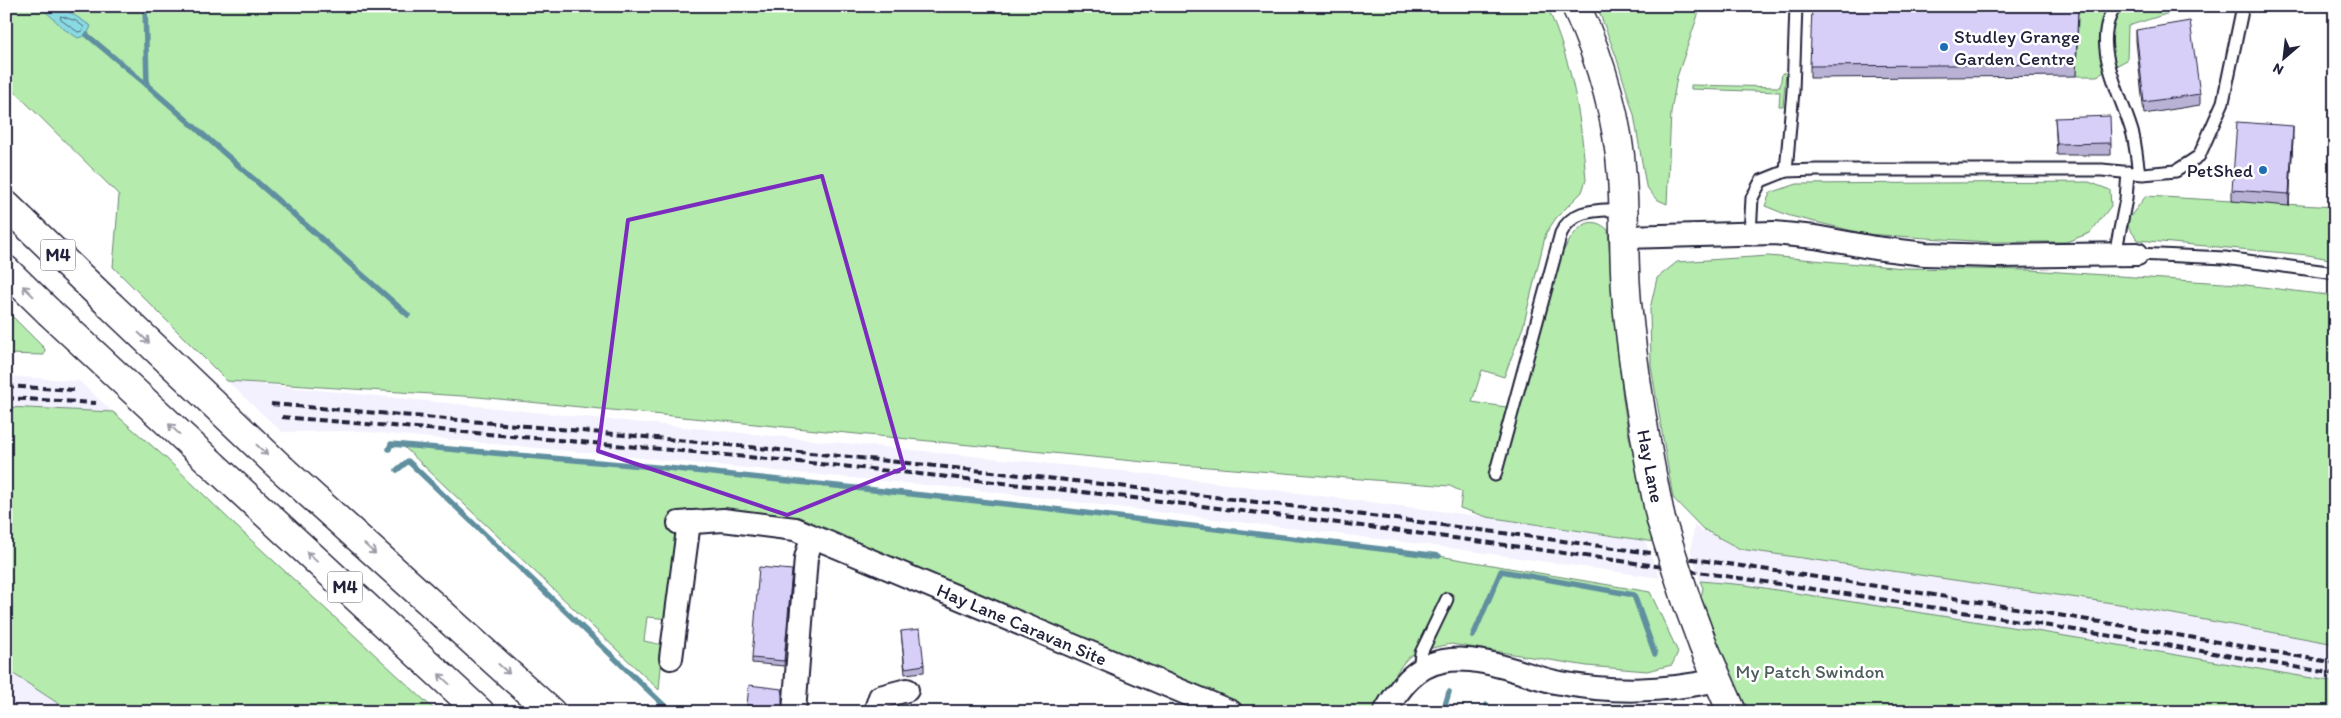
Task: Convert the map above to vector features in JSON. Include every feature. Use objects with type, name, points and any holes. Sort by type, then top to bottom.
[{"type":"main road","name":"Hay Lane","points":[[1576,6],[1593,46],[1607,90],[1620,158],[1631,341],[1646,444],[1661,520],[1686,599],[1732,712]]},
{"type":"main road","name":"M4","points":[[6,205],[282,469],[552,712]]},
{"type":"main road","name":"M4","points":[[6,270],[480,712]]},
{"type":"street","points":[[1624,237],[1774,233],[1815,237],[1875,248],[1925,254],[1996,256],[2126,255]]},
{"type":"street","name":"Hay Lane Caravan Site","points":[[670,658],[684,522],[723,520],[795,530],[1231,712]]},
{"type":"street","points":[[794,712],[806,558],[812,537]]},
{"type":"street","points":[[1385,712],[1405,682],[1419,671],[1445,660],[1471,660],[1557,682],[1651,691],[1679,688],[1718,680]]},
{"type":"street","points":[[875,712],[880,697],[907,690]]},
{"type":"lane","points":[[1786,171],[1793,91],[1796,6]]},
{"type":"lane","points":[[2116,6],[2107,25],[2105,46],[2132,135],[2134,173],[2126,199],[2126,255],[2225,258],[2335,272]]},
{"type":"lane","points":[[1750,234],[1752,198],[1760,181],[1786,171],[1870,169],[2093,170],[2134,173],[2176,170],[2199,156],[2223,102],[2243,6]]},
{"type":"lane","points":[[1495,475],[1561,233],[1567,221],[1578,214],[1623,209]]},
{"type":"lane","points":[[1419,671],[1421,653],[1447,599]]},
{"type":"highlighted area","points":[[822,176],[904,468],[787,515],[598,451],[628,220]]},
{"type":"shaded area","points":[[6,376],[79,381],[113,412],[6,407]]},
{"type":"shaded area","points":[[227,381],[1141,473],[1487,517],[1645,541],[1660,578],[1428,545],[968,489],[357,431],[282,432]]},
{"type":"shaded area","points":[[1694,526],[1740,549],[2119,604],[2335,644],[2335,682],[2030,630],[1745,585],[1700,581],[1691,551]]},
{"type":"shaded area","points":[[6,669],[71,712],[6,712]]},
{"type":"green space","points":[[6,6],[1547,6],[1563,49],[1574,91],[1586,180],[1582,192],[1556,218],[1546,233],[1523,327],[1504,377],[1482,370],[1472,402],[1520,409],[1560,257],[1568,242],[1579,228],[1592,222],[1600,224],[1608,230],[1613,308],[1628,432],[1646,507],[1645,512],[1655,542],[1487,517],[1460,508],[1462,492],[1450,486],[1144,462],[478,397],[227,381],[113,267],[119,195],[6,83]]},
{"type":"green space","points":[[1597,6],[1701,6],[1677,77],[1671,112],[1667,204],[1656,199],[1646,186],[1634,115],[1616,56]]},
{"type":"green space","points":[[2066,6],[2192,6],[2128,26],[2127,60],[2097,76],[2076,76],[2078,19],[2067,19]]},
{"type":"green space","points":[[1782,73],[1786,73],[1783,106],[1779,106],[1780,92],[1691,89],[1691,85],[1780,87]]},
{"type":"green space","points":[[2089,182],[2110,190],[2111,206],[2090,233],[2066,242],[1988,242],[1866,234],[1790,216],[1765,206],[1770,193],[1797,184]]},
{"type":"green space","points":[[2146,196],[2335,207],[2335,260],[2308,255],[2138,240],[2128,227],[2129,218]]},
{"type":"green space","points":[[1768,256],[1904,268],[2030,270],[2238,284],[2335,296],[2335,644],[2119,604],[1740,549],[1703,529],[1673,498],[1651,366],[1650,309],[1657,278],[1677,262]]},
{"type":"green space","points":[[6,310],[45,349],[44,355],[6,354]]},
{"type":"green space","points":[[6,407],[113,412],[166,458],[236,526],[437,712],[71,712],[6,669]]},
{"type":"green space","points":[[402,445],[667,468],[1044,508],[1439,556],[1650,592],[1678,652],[1672,665],[1647,671],[1587,666],[1451,644],[1421,651],[1407,659],[1391,681],[1375,712],[1256,712],[1031,620],[749,512],[688,511],[673,513],[673,531],[680,535],[670,619],[647,617],[644,641],[663,645],[659,690]]},
{"type":"green space","name":"My Patch Swindon","points":[[1700,581],[1745,585],[2030,630],[2335,682],[2335,712],[1749,712],[1725,662],[1701,597],[1703,588]]},
{"type":"water","points":[[40,6],[60,6],[91,26],[87,35],[78,38],[64,29]]},
{"type":"building","name":"Studley Grange Garden Centre","points":[[1812,6],[2078,7],[2076,64],[1810,66]]},
{"type":"building","points":[[2190,21],[2200,94],[2144,102],[2136,30]]},
{"type":"building","points":[[2110,116],[2111,143],[2057,144],[2055,118]]},
{"type":"building","name":"PetShed","points":[[2237,122],[2293,126],[2289,194],[2232,190]]},
{"type":"building","points":[[759,567],[792,570],[784,661],[752,658]]},
{"type":"building","points":[[920,629],[924,665],[905,668],[901,631]]},
{"type":"building","points":[[749,685],[782,689],[782,709],[747,705]]},
{"type":"building","points":[[1070,710],[1070,712],[1053,712]]},
{"type":"waterway","points":[[145,6],[147,85]]},
{"type":"waterway","points":[[87,35],[147,85],[408,315]]},
{"type":"waterway","points":[[389,449],[391,444],[667,468],[1044,508],[1439,556]]},
{"type":"waterway","points":[[397,470],[408,461],[671,712]]},
{"type":"waterway","points":[[1473,636],[1501,571],[1634,595],[1655,654]]},
{"type":"waterway","points":[[1443,712],[1449,692]]},
{"type":"waterway","points":[[1487,705],[1489,712]]},
{"type":"railway","points":[[6,386],[74,390]]},
{"type":"railway","points":[[6,398],[96,403]]},
{"type":"railway","points":[[271,404],[789,451],[1048,478],[1306,508],[1564,541],[1822,578],[2079,618],[2335,663]]},
{"type":"railway","points":[[282,417],[803,462],[1147,499],[1317,520],[1827,591],[1996,617],[2335,674]]},
{"type":"place","name":"Studley Grange Garden Centre","points":[[1944,47]]},
{"type":"place","name":"PetShed","points":[[2263,170]]}]
